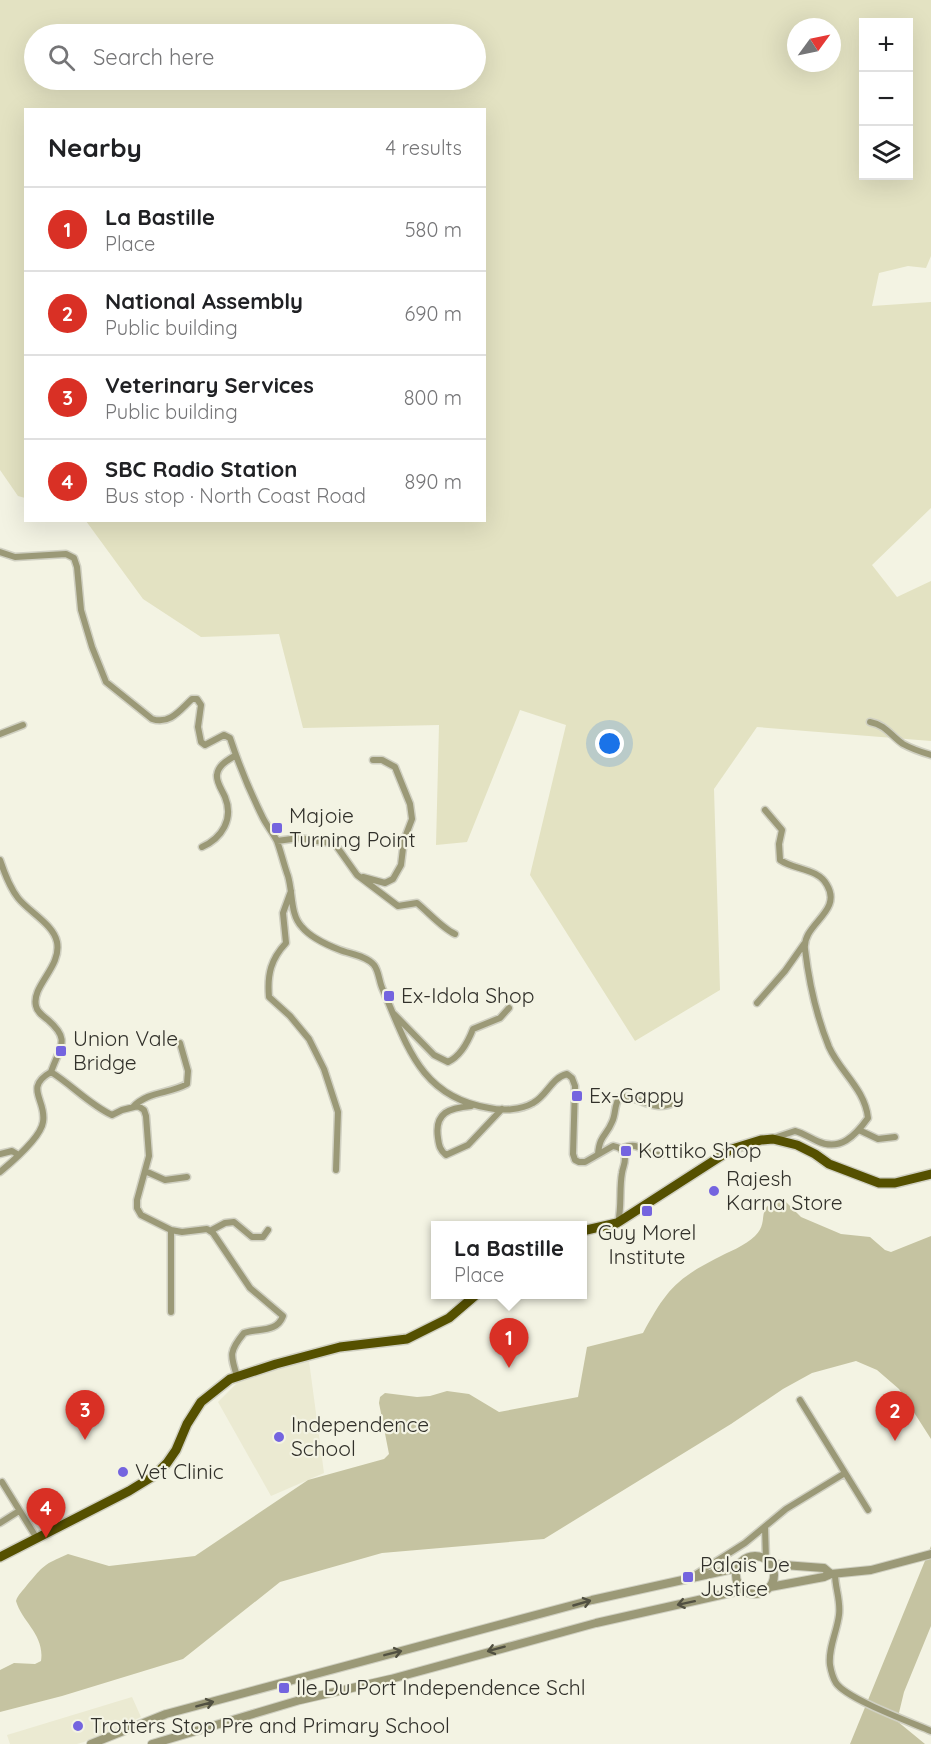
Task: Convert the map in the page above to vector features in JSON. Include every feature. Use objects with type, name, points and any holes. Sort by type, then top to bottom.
[{"type":"main road","points":[[587,1230],[618,1223],[732,1149],[743,1144],[773,1139],[797,1145],[829,1164],[879,1182],[896,1183],[931,1174]]},
{"type":"main road","points":[[0,1557],[137,1487],[155,1475],[176,1450],[187,1424],[201,1402],[230,1379],[340,1347],[407,1339],[449,1318],[471,1299]]},
{"type":"street","points":[[0,552],[15,558],[66,554],[74,558],[81,610],[106,682],[152,719],[160,722],[171,719],[192,699],[197,699],[201,705],[198,727],[201,742],[205,745],[224,735],[230,738],[264,820],[277,841],[292,888],[294,915],[300,926],[321,941],[372,962],[399,1032],[425,1074],[446,1093],[475,1105],[508,1110],[534,1103],[559,1076],[567,1074],[572,1078],[575,1086],[573,1154],[575,1160],[579,1162],[613,1146],[621,1149],[630,1145],[636,1145],[652,1154],[661,1155]]},
{"type":"street","points":[[870,722],[881,724],[902,743],[931,755]]},
{"type":"street","points":[[0,734],[23,725]]},
{"type":"street","points":[[202,847],[213,842],[224,830],[228,805],[217,779],[217,772],[222,765],[236,755]]},
{"type":"street","points":[[357,875],[385,883],[393,879],[401,865],[404,840],[412,819],[408,796],[395,767],[382,760],[373,760]]},
{"type":"street","points":[[757,1003],[785,971],[816,924],[828,911],[832,896],[827,883],[813,872],[789,867],[780,860],[779,844],[782,830],[765,810]]},
{"type":"street","points":[[277,841],[299,838],[335,844],[357,875],[398,906],[417,903],[439,921],[447,931],[455,934]]},
{"type":"street","points":[[0,1172],[32,1142],[43,1122],[43,1112],[36,1093],[41,1077],[51,1072],[63,1038],[60,1031],[36,1007],[36,996],[56,960],[57,941],[52,932],[17,897],[1,865]]},
{"type":"street","points":[[292,888],[283,913],[286,943],[274,957],[268,987],[269,997],[290,1016],[309,1039],[324,1070],[338,1112],[336,1170]]},
{"type":"street","points":[[773,1139],[795,1131],[830,1146],[838,1145],[859,1130],[868,1118],[867,1109],[857,1088],[841,1070],[829,1047],[809,988],[804,943]]},
{"type":"street","points":[[392,1011],[415,1038],[434,1055],[448,1062],[455,1059],[461,1052],[473,1029],[500,1018],[509,1008]]},
{"type":"street","points":[[133,1107],[141,1099],[178,1089],[187,1084],[188,1071],[180,1044]]},
{"type":"street","points":[[51,1072],[70,1084],[99,1110],[112,1115],[138,1106],[144,1110],[149,1156],[137,1200],[137,1208],[141,1215],[171,1230],[191,1233],[207,1229],[213,1233],[250,1288],[283,1316],[273,1328],[244,1333],[233,1347],[232,1361],[237,1376]]},
{"type":"street","points":[[598,1154],[599,1142],[611,1125],[619,1098],[627,1096],[652,1106],[668,1106],[675,1102]]},
{"type":"street","points":[[475,1105],[454,1108],[443,1114],[438,1122],[440,1150],[446,1155],[468,1145],[502,1109]]},
{"type":"street","points":[[859,1130],[878,1139],[896,1137]]},
{"type":"street","points":[[618,1223],[622,1207],[622,1172],[626,1161],[621,1149]]},
{"type":"street","points":[[0,1154],[12,1151],[18,1154]]},
{"type":"street","points":[[145,1171],[165,1180],[187,1177]]},
{"type":"street","points":[[210,1231],[234,1222],[252,1237],[263,1237],[268,1230]]},
{"type":"street","points":[[171,1230],[171,1312]]},
{"type":"street","points":[[800,1400],[868,1510]]},
{"type":"street","points":[[690,1578],[745,1543],[786,1509],[845,1473]]},
{"type":"street","points":[[2,1482],[36,1537]]},
{"type":"street","points":[[0,1523],[19,1511]]},
{"type":"street","points":[[765,1527],[768,1562],[774,1578],[770,1587]]},
{"type":"street","points":[[152,1744],[309,1698],[391,1679],[596,1623],[743,1590],[757,1594],[770,1587],[833,1574],[872,1570],[931,1554]]},
{"type":"street","points":[[91,1744],[166,1714],[592,1600],[737,1568],[747,1557],[757,1556],[768,1562],[824,1569],[833,1574],[840,1604],[840,1614],[830,1650],[835,1682],[841,1688],[863,1700],[931,1731]]},
{"type":"street","points":[[737,1568],[737,1582],[743,1590]]},
{"type":"shaded area","points":[[0,0],[931,0],[931,256],[926,268],[908,266],[879,273],[872,306],[931,302],[931,508],[872,565],[897,597],[931,581],[931,741],[757,727],[714,789],[720,990],[635,1041],[530,875],[566,725],[520,710],[467,842],[436,845],[439,725],[303,728],[279,634],[201,637],[143,599],[87,522],[486,522],[486,108],[24,108],[24,498],[18,496],[0,470]]},
{"type":"shaded area","points":[[777,1200],[785,1201],[801,1217],[841,1234],[870,1237],[885,1250],[891,1252],[931,1236],[931,1439],[899,1389],[877,1370],[856,1361],[812,1373],[544,1539],[382,1553],[280,1582],[183,1659],[62,1696],[0,1712],[0,1670],[14,1663],[35,1664],[41,1661],[40,1644],[16,1601],[19,1594],[49,1563],[68,1554],[109,1566],[195,1556],[308,1480],[384,1459],[389,1454],[379,1403],[380,1397],[385,1393],[417,1397],[447,1391],[469,1394],[499,1412],[578,1397],[587,1347],[643,1333],[665,1298],[680,1281],[751,1240],[762,1226],[766,1207]]},
{"type":"shaded area","name":"Independence School","points":[[309,1361],[324,1473],[271,1496],[218,1402],[241,1379]]},
{"type":"shaded area","points":[[931,1546],[931,1626],[904,1692],[897,1721],[925,1744],[850,1744]]},
{"type":"shaded area","name":"Trotters Stop Pre and Primary School","points":[[132,1697],[141,1717],[84,1742],[77,1744],[10,1744],[7,1735]]},
{"type":"place","name":"Majoie Turning Point","points":[[277,828]]},
{"type":"place","name":"Ex-Idola Shop","points":[[389,996]]},
{"type":"place","name":"Union Vale Bridge","points":[[61,1051]]},
{"type":"place","name":"Ex-Gappy","points":[[577,1096]]},
{"type":"place","name":"Kottiko Shop","points":[[626,1151]]},
{"type":"place","name":"Rajesh Karna Store","points":[[714,1191]]},
{"type":"place","name":"Guy Morel Institute","points":[[647,1211]]},
{"type":"place","name":"La Bastille","points":[[509,1368]]},
{"type":"place","name":"Independence School","points":[[279,1437]]},
{"type":"place","name":"Veterinary Services","points":[[85,1440]]},
{"type":"place","name":"National Assembly","points":[[895,1441]]},
{"type":"place","name":"Vet Clinic","points":[[123,1472]]},
{"type":"place","name":"SBC Radio Station","points":[[46,1538]]},
{"type":"place","name":"Palais De Justice","points":[[688,1577]]},
{"type":"place","name":"Ile Du Port Independence Schl","points":[[284,1688]]},
{"type":"place","name":"Trotters Stop Pre and Primary School","points":[[78,1726]]}]
